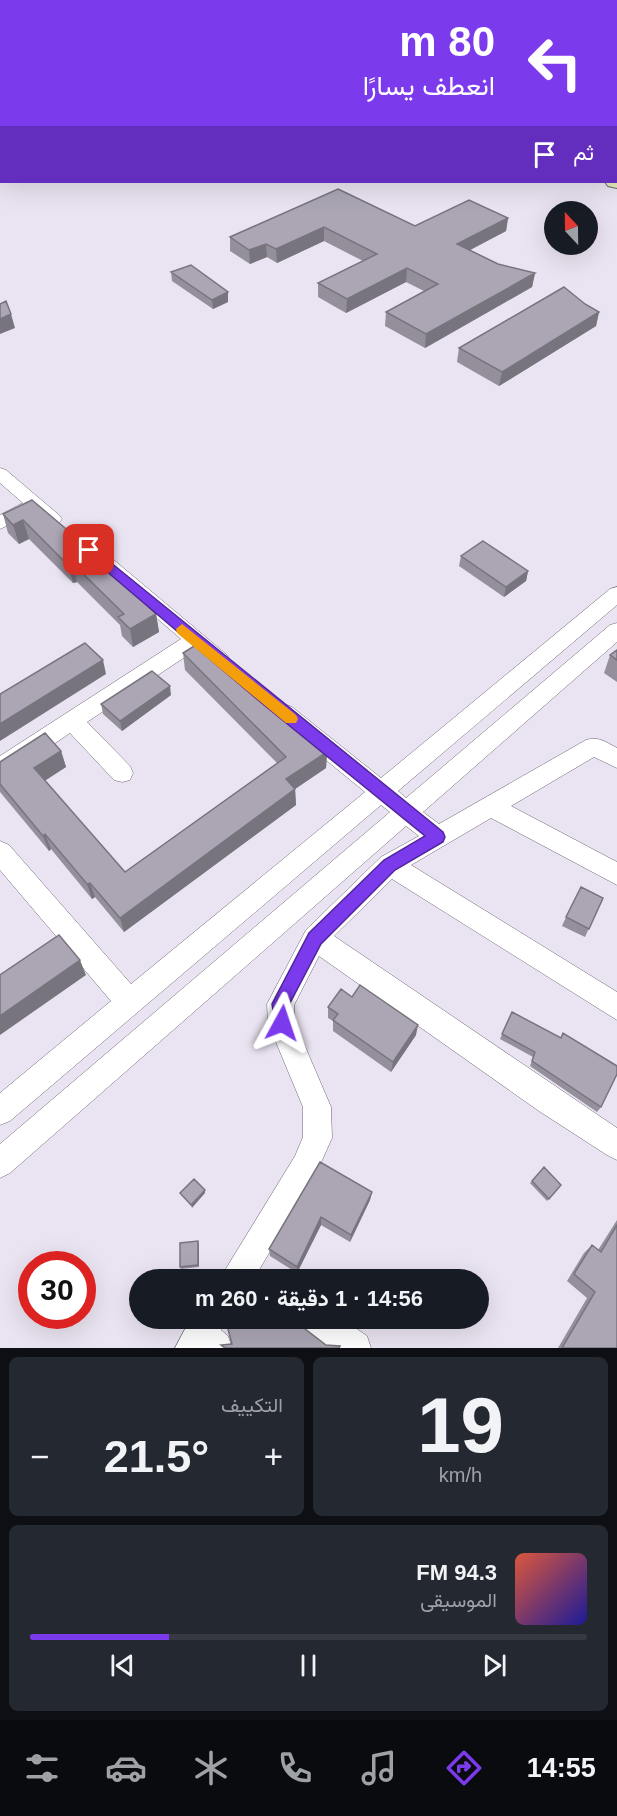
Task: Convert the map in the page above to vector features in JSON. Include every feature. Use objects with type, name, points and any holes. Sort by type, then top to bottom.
[{"type":"street","points":[[0,474],[232,671]]},
{"type":"street","points":[[0,523],[36,504]]},
{"type":"street","points":[[0,1111],[617,594]]},
{"type":"street","points":[[0,1162],[617,630]]},
{"type":"street","points":[[0,768],[195,640]]},
{"type":"street","points":[[269,701],[437,837]]},
{"type":"street","points":[[72,721],[123,773]]},
{"type":"street","points":[[249,1269],[305,1166],[317,1138],[317,1107],[282,1023],[280,1004],[315,938],[390,865],[437,837],[605,741],[617,759]]},
{"type":"street","points":[[490,806],[617,874]]},
{"type":"street","points":[[0,852],[129,1002]]},
{"type":"street","points":[[390,865],[617,1007]]},
{"type":"street","points":[[315,938],[549,1101],[617,1145]]},
{"type":"street","points":[[328,1329],[355,1348]]},
{"type":"building","points":[[338,189],[415,226],[469,200],[508,218],[457,244],[498,264],[535,273],[426,334],[386,312],[438,284],[407,268],[347,299],[318,283],[377,254],[324,227],[276,249],[266,244],[249,250],[230,237]]},
{"type":"building","points":[[191,265],[228,292],[212,300],[171,272]]},
{"type":"building","points":[[564,287],[599,312],[502,372],[459,348]]},
{"type":"building","points":[[6,301],[11,314],[0,319],[0,304]]},
{"type":"building","points":[[32,500],[85,545],[156,614],[130,629],[118,617],[124,614],[72,563],[68,565],[23,520],[13,525],[3,514]]},
{"type":"building","points":[[483,541],[528,571],[506,587],[461,556]]},
{"type":"building","points":[[85,643],[103,660],[0,724],[0,694]]},
{"type":"building","points":[[199,643],[294,720],[327,752],[286,779],[295,789],[120,918],[90,883],[87,884],[45,834],[43,836],[0,784],[0,762],[45,733],[61,751],[34,768],[125,872],[286,757],[183,653]]},
{"type":"building","points":[[617,650],[617,660],[610,655]]},
{"type":"building","points":[[152,671],[170,686],[120,721],[101,704]]},
{"type":"building","points":[[581,887],[603,898],[589,929],[566,917]]},
{"type":"building","points":[[59,935],[80,960],[0,1016],[0,975]]},
{"type":"building","points":[[360,985],[418,1025],[393,1062],[333,1020],[338,1014],[328,1007],[341,989],[352,997]]},
{"type":"building","points":[[512,1012],[561,1038],[563,1033],[617,1066],[617,1074],[601,1107],[532,1061],[535,1052],[502,1034]]},
{"type":"building","points":[[320,1162],[372,1192],[351,1235],[321,1217],[297,1267],[269,1249]]},
{"type":"building","points":[[544,1167],[561,1185],[549,1199],[532,1181]]},
{"type":"building","points":[[194,1179],[205,1190],[191,1205],[180,1193]]},
{"type":"building","points":[[617,1225],[617,1348],[562,1348],[595,1292],[574,1274],[592,1245],[601,1252]]},
{"type":"building","points":[[198,1241],[198,1265],[180,1267],[180,1243]]},
{"type":"building","points":[[228,1329],[305,1329],[326,1345],[340,1346],[339,1348],[225,1348],[221,1345],[232,1344]]},
{"type":"slow traffic","points":[[182,629],[291,719]]},
{"type":"route","points":[[89,550],[380,793],[437,837],[390,865],[315,938],[280,1004],[282,1023]]}]
